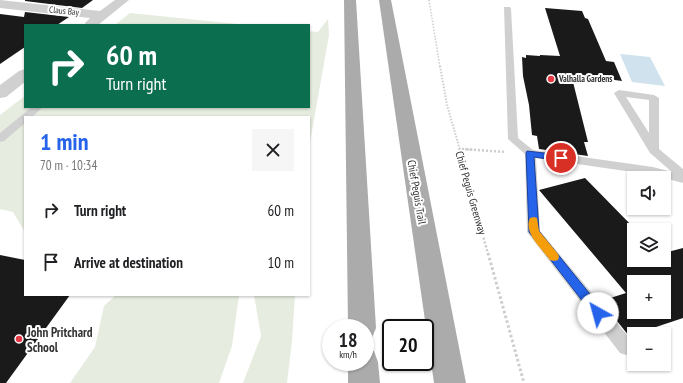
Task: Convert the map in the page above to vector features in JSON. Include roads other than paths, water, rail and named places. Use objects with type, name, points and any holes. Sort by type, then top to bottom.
[{"type":"main road","points":[[350,0],[362,319]]},
{"type":"main road","name":"Chief Peguis Trail","points":[[385,0],[450,383]]},
{"type":"main road","points":[[363,371],[364,383]]},
{"type":"street","points":[[91,24],[123,0]]},
{"type":"street","name":"Claus Bay","points":[[0,4],[104,15]]},
{"type":"street","points":[[0,93],[24,75]]},
{"type":"lane","points":[[507,9],[513,139],[530,153],[652,171],[683,179]]},
{"type":"lane","points":[[654,150],[654,98],[619,93],[654,150],[683,175]]},
{"type":"lane","points":[[27,116],[37,108]]},
{"type":"lane","points":[[0,140],[24,119]]},
{"type":"lane","points":[[530,153],[534,232],[626,347]]},
{"type":"water","points":[[620,54],[650,57],[665,86],[632,82]]},
{"type":"place","name":"Valhalla Gardens","points":[[551,79]]},
{"type":"place","name":"John Pritchard School","points":[[19,339]]}]
